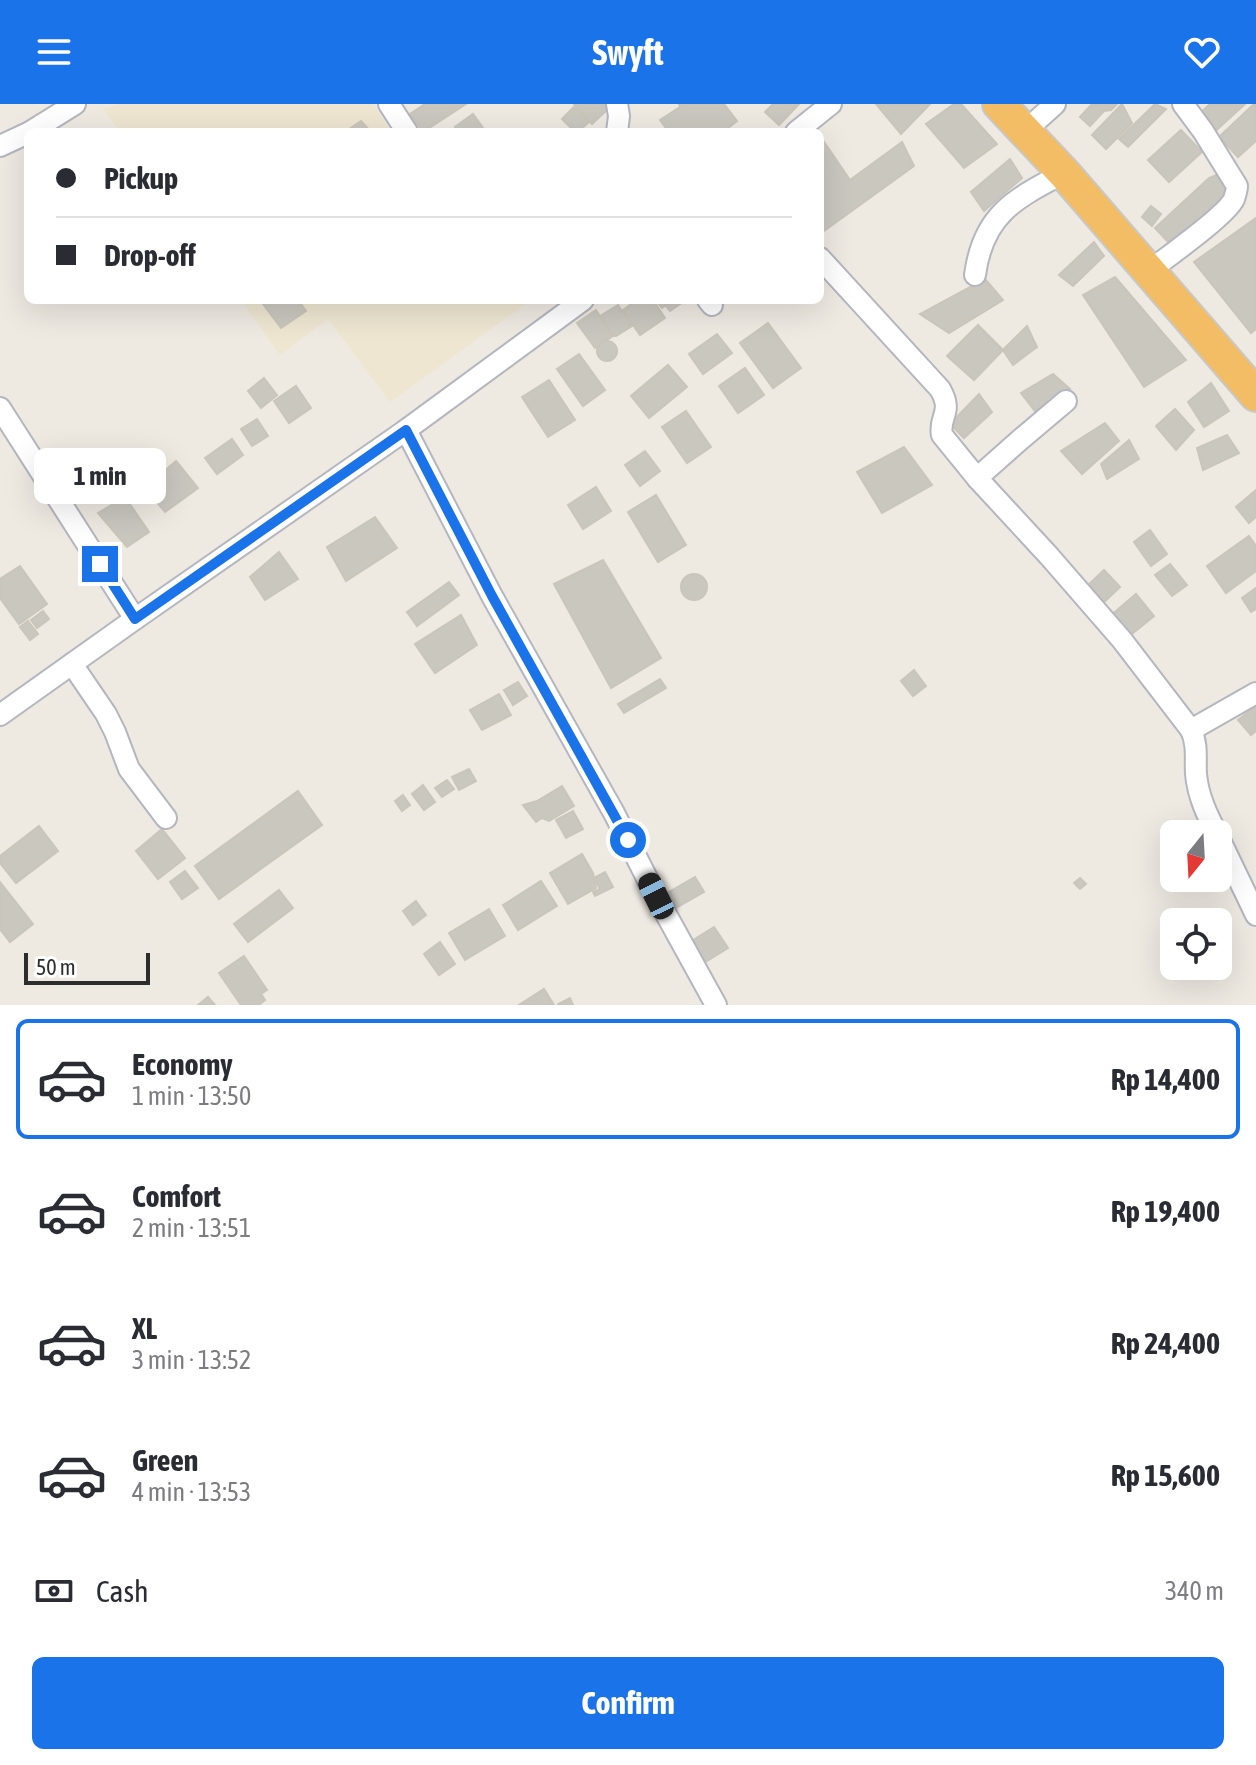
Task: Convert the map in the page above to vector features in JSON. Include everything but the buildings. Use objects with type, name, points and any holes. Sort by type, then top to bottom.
[{"type":"highway","points":[[999,104],[1251,381]]},
{"type":"street","points":[[37,128],[75,104]]},
{"type":"street","points":[[389,104],[404,128]]},
{"type":"street","points":[[617,104],[618,128]]},
{"type":"street","points":[[801,128],[831,104]]},
{"type":"street","points":[[1025,131],[1055,104]]},
{"type":"street","points":[[1149,271],[1218,217],[1236,194],[1237,186],[1183,104]]},
{"type":"street","points":[[0,146],[24,135]]},
{"type":"street","points":[[975,275],[981,246],[997,218],[1025,193],[1064,173]]},
{"type":"street","points":[[824,262],[940,389],[947,407],[940,432],[977,478],[1122,640],[1191,730],[1196,745],[1199,794],[1211,820]]},
{"type":"street","points":[[0,715],[72,664],[132,615],[406,430],[570,304]]},
{"type":"street","points":[[977,478],[1066,401]]},
{"type":"street","points":[[0,408],[132,615]]},
{"type":"street","points":[[406,430],[492,596],[614,813],[716,1005]]},
{"type":"street","points":[[72,664],[106,714],[129,769],[166,818]]},
{"type":"street","points":[[1191,730],[1256,693]]},
{"type":"street","points":[[1232,864],[1256,915]]},
{"type":"shaded area","points":[[119,104],[374,104],[389,128],[117,128],[103,109]]},
{"type":"shaded area","points":[[244,304],[525,304],[390,402],[328,319],[280,355]]},
{"type":"route","points":[[100,564],[135,619],[406,430],[492,596],[628,840]]}]
